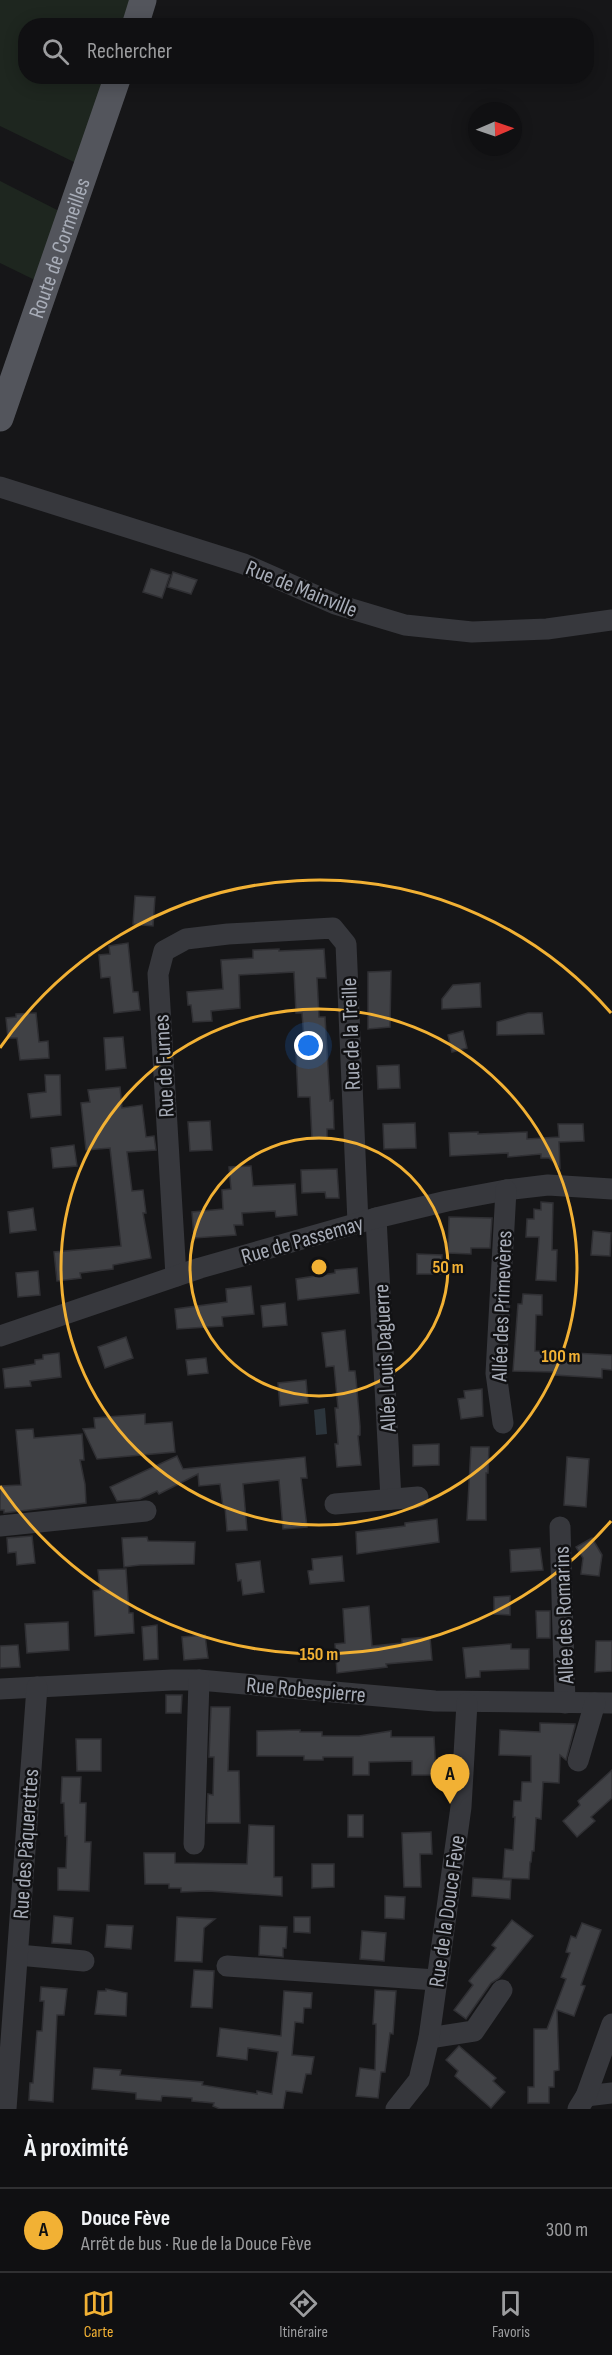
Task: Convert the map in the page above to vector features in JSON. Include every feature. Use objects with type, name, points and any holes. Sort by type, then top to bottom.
[{"type":"main road","points":[[137,18],[143,0]]},
{"type":"main road","name":"Route de Cormeilles","points":[[0,418],[115,84]]},
{"type":"street","name":"Rue de Mainville","points":[[0,487],[244,564],[335,604],[405,625],[472,632],[547,628],[612,620]]},
{"type":"street","name":"Rue de la Treille","points":[[256,932],[333,928],[346,944],[367,1220]]},
{"type":"street","name":"Rue de Furnes","points":[[176,1276],[158,974],[164,951],[186,939],[256,932]]},
{"type":"street","name":"Rue de Passemay","points":[[0,1336],[176,1276],[367,1220],[506,1190],[548,1185],[612,1189]]},
{"type":"street","name":"Allée des Primevères","points":[[503,1423],[496,1373],[506,1190]]},
{"type":"street","name":"Allée Louis Daguerre","points":[[367,1220],[391,1499]]},
{"type":"street","points":[[335,1504],[418,1497]]},
{"type":"street","points":[[0,1526],[146,1511]]},
{"type":"street","name":"Allée des Romarins","points":[[560,1527],[565,1703]]},
{"type":"street","points":[[194,1844],[199,1680]]},
{"type":"street","name":"Rue Robespierre","points":[[0,1689],[199,1680],[467,1703],[603,1703]]},
{"type":"street","name":"Rue des Pâquerettes","points":[[6,2109],[8,1984],[18,1955],[37,1687]]},
{"type":"street","name":"Rue de la Douce Fève","points":[[396,2109],[419,2080],[429,2038],[461,1807],[467,1703]]},
{"type":"street","points":[[578,1761],[603,1703]]},
{"type":"street","points":[[18,1955],[84,1961]]},
{"type":"street","points":[[227,1966],[436,1980]]},
{"type":"street","points":[[429,2038],[474,2031],[502,1990]]},
{"type":"street","points":[[582,2102],[612,2024]]},
{"type":"street","points":[[582,2102],[612,2093]]},
{"type":"shaded area","points":[[0,0],[132,0],[126,18],[18,18],[18,84],[104,84],[76,163],[0,126]]},
{"type":"shaded area","points":[[0,181],[63,213],[41,283],[0,263]]},
{"type":"shaded area","points":[[325,1408],[327,1434],[316,1435],[314,1410]]},
{"type":"building","points":[[151,569],[170,575],[162,598],[143,592]]},
{"type":"building","points":[[173,572],[197,580],[191,594],[168,587]]},
{"type":"building","points":[[135,896],[155,897],[153,926],[133,924]]},
{"type":"building","points":[[128,943],[133,992],[138,992],[140,1010],[114,1013],[110,977],[101,978],[99,955],[110,954],[109,946]]},
{"type":"building","points":[[279,949],[279,951],[324,949],[326,978],[317,978],[319,1017],[325,1017],[330,1101],[333,1100],[334,1129],[327,1129],[327,1139],[312,1139],[310,1097],[298,1097],[296,1052],[305,1052],[302,1013],[296,1013],[294,972],[239,975],[240,1008],[211,1011],[212,1021],[193,1022],[191,1005],[188,1005],[187,992],[223,989],[221,960],[253,958],[253,950]]},
{"type":"building","points":[[391,971],[390,1027],[368,1029],[368,972]]},
{"type":"building","points":[[480,983],[481,1007],[442,1009],[442,999],[453,985]]},
{"type":"building","points":[[36,1013],[39,1042],[48,1041],[49,1058],[20,1060],[17,1038],[8,1038],[6,1018],[16,1017],[16,1014]]},
{"type":"building","points":[[528,1013],[542,1013],[544,1034],[497,1035],[497,1022]]},
{"type":"building","points":[[463,1031],[467,1048],[452,1052],[448,1035]]},
{"type":"building","points":[[123,1037],[126,1068],[106,1070],[104,1038]]},
{"type":"building","points":[[399,1065],[400,1088],[378,1089],[377,1066]]},
{"type":"building","points":[[45,1075],[60,1075],[61,1115],[31,1118],[28,1094],[46,1092]]},
{"type":"building","points":[[120,1087],[122,1108],[142,1105],[146,1137],[154,1136],[156,1150],[127,1152],[132,1191],[143,1190],[146,1213],[143,1213],[151,1258],[113,1265],[113,1269],[80,1273],[81,1278],[57,1281],[54,1252],[121,1246],[110,1148],[86,1150],[81,1103],[90,1102],[88,1090]]},
{"type":"building","points":[[210,1121],[212,1150],[190,1151],[188,1122]]},
{"type":"building","points":[[415,1123],[416,1148],[384,1149],[383,1124]]},
{"type":"building","points":[[558,1124],[583,1124],[584,1141],[559,1142],[560,1168],[549,1158],[541,1158],[541,1154],[508,1157],[508,1153],[450,1156],[449,1133],[527,1132],[527,1139],[559,1137]]},
{"type":"building","points":[[74,1145],[77,1166],[53,1168],[51,1148]]},
{"type":"building","points":[[251,1166],[253,1186],[295,1184],[297,1215],[276,1217],[275,1211],[242,1213],[243,1225],[234,1225],[236,1235],[194,1238],[192,1212],[223,1209],[222,1190],[231,1189],[229,1167]]},
{"type":"building","points":[[337,1169],[339,1198],[326,1198],[325,1192],[302,1193],[301,1170]]},
{"type":"building","points":[[541,1202],[553,1203],[552,1250],[557,1250],[556,1281],[536,1280],[539,1237],[526,1237],[527,1219],[534,1219],[534,1209],[541,1210]]},
{"type":"building","points":[[33,1208],[36,1230],[10,1233],[8,1212]]},
{"type":"building","points":[[449,1217],[492,1218],[490,1248],[471,1248],[471,1254],[448,1253]]},
{"type":"building","points":[[593,1231],[611,1233],[610,1256],[591,1255]]},
{"type":"building","points":[[417,1254],[442,1255],[441,1274],[417,1274]]},
{"type":"building","points":[[357,1268],[359,1293],[298,1300],[296,1279],[335,1273],[335,1270]]},
{"type":"building","points":[[38,1271],[40,1295],[18,1297],[16,1273]]},
{"type":"building","points":[[251,1286],[254,1314],[222,1317],[223,1326],[177,1329],[175,1309],[227,1302],[226,1289]]},
{"type":"building","points":[[523,1294],[542,1295],[542,1315],[536,1315],[535,1351],[612,1355],[612,1370],[602,1369],[602,1378],[554,1375],[554,1372],[513,1371],[518,1304],[522,1304]]},
{"type":"building","points":[[285,1303],[287,1325],[263,1327],[261,1306]]},
{"type":"building","points":[[345,1330],[349,1371],[355,1371],[356,1379],[361,1465],[337,1467],[335,1408],[338,1408],[334,1366],[326,1367],[322,1333]]},
{"type":"building","points":[[126,1337],[133,1358],[105,1368],[98,1347]]},
{"type":"building","points":[[59,1353],[61,1377],[30,1381],[31,1386],[5,1388],[3,1369],[35,1364],[35,1360],[43,1359],[43,1355]]},
{"type":"building","points":[[206,1358],[208,1373],[188,1375],[186,1360]]},
{"type":"building","points":[[306,1380],[308,1403],[280,1406],[278,1383]]},
{"type":"building","points":[[482,1389],[483,1416],[461,1419],[458,1399],[465,1398],[464,1391]]},
{"type":"building","points":[[145,1414],[145,1424],[172,1422],[175,1452],[97,1459],[83,1429],[95,1428],[94,1418]]},
{"type":"building","points":[[33,1429],[34,1438],[82,1434],[84,1460],[80,1460],[86,1503],[4,1513],[4,1510],[0,1510],[0,1486],[21,1485],[16,1430]]},
{"type":"building","points":[[439,1444],[439,1465],[413,1466],[413,1445]]},
{"type":"building","points":[[471,1447],[489,1447],[488,1473],[486,1473],[486,1520],[467,1520]]},
{"type":"building","points":[[177,1456],[183,1469],[305,1457],[307,1478],[301,1478],[307,1527],[283,1529],[279,1480],[243,1484],[247,1530],[227,1531],[220,1484],[199,1486],[198,1474],[159,1494],[157,1491],[140,1499],[117,1501],[110,1487]]},
{"type":"building","points":[[567,1457],[589,1459],[586,1507],[564,1505]]},
{"type":"building","points":[[437,1519],[439,1542],[357,1554],[356,1532],[405,1526],[405,1523]]},
{"type":"building","points":[[32,1536],[35,1563],[17,1565],[16,1552],[8,1553],[7,1538]]},
{"type":"building","points":[[147,1537],[148,1541],[195,1542],[194,1564],[124,1567],[122,1538]]},
{"type":"building","points":[[592,1538],[602,1555],[599,1576],[581,1574],[583,1558],[576,1547]]},
{"type":"building","points":[[540,1548],[543,1570],[511,1572],[510,1550]]},
{"type":"building","points":[[342,1556],[344,1581],[310,1584],[308,1571],[313,1570],[312,1559]]},
{"type":"building","points":[[260,1561],[264,1592],[243,1595],[236,1564]]},
{"type":"building","points":[[126,1569],[129,1613],[133,1613],[134,1633],[95,1636],[93,1591],[100,1590],[98,1570]]},
{"type":"building","points":[[510,1596],[510,1615],[494,1614],[494,1597]]},
{"type":"building","points":[[369,1606],[372,1646],[402,1643],[402,1639],[430,1637],[432,1660],[386,1664],[387,1667],[337,1673],[335,1644],[345,1643],[343,1609]]},
{"type":"building","points":[[536,1611],[550,1611],[550,1638],[537,1638]]},
{"type":"building","points":[[68,1622],[69,1650],[27,1653],[25,1624]]},
{"type":"building","points":[[157,1625],[158,1659],[144,1660],[142,1627]]},
{"type":"building","points":[[205,1635],[208,1658],[184,1660],[182,1637]]},
{"type":"building","points":[[596,1641],[612,1641],[612,1671],[595,1672]]},
{"type":"building","points":[[511,1644],[511,1649],[529,1649],[529,1669],[480,1671],[480,1677],[466,1678],[463,1648]]},
{"type":"building","points":[[18,1645],[20,1667],[0,1668],[0,1646]]},
{"type":"building","points":[[166,1695],[182,1695],[181,1713],[166,1713]]},
{"type":"building","points":[[211,1707],[230,1707],[228,1771],[239,1771],[240,1823],[207,1823],[208,1794],[213,1795],[214,1757],[209,1757]]},
{"type":"building","points":[[540,1723],[575,1724],[575,1726],[566,1760],[560,1755],[559,1783],[543,1782],[541,1819],[536,1818],[529,1879],[503,1878],[505,1849],[513,1850],[514,1801],[521,1801],[522,1782],[531,1782],[531,1756],[499,1755],[500,1730],[540,1732]]},
{"type":"building","points":[[300,1730],[300,1732],[322,1732],[322,1736],[359,1736],[391,1731],[391,1737],[434,1737],[436,1775],[412,1775],[412,1761],[369,1762],[369,1775],[353,1775],[353,1757],[323,1757],[323,1760],[304,1760],[304,1756],[257,1756],[257,1731]]},
{"type":"building","points":[[76,1739],[101,1739],[101,1771],[77,1771]]},
{"type":"building","points":[[612,1770],[612,1798],[591,1817],[595,1821],[577,1837],[563,1821],[580,1805],[578,1801]]},
{"type":"building","points":[[62,1777],[81,1777],[80,1803],[86,1803],[85,1842],[91,1842],[89,1891],[58,1890],[58,1868],[66,1868],[67,1836],[65,1836],[64,1803],[61,1803]]},
{"type":"building","points":[[348,1815],[363,1815],[363,1837],[348,1837]]},
{"type":"building","points":[[249,1825],[274,1826],[274,1877],[282,1877],[282,1896],[208,1891],[181,1892],[181,1888],[169,1888],[169,1884],[145,1884],[144,1853],[175,1853],[175,1863],[247,1864]]},
{"type":"building","points":[[431,1832],[432,1854],[420,1854],[421,1887],[404,1887],[402,1833]]},
{"type":"building","points":[[312,1864],[334,1864],[334,1887],[312,1888]]},
{"type":"building","points":[[473,1878],[511,1880],[510,1899],[472,1896]]},
{"type":"building","points":[[385,1896],[405,1897],[404,1919],[385,1918]]},
{"type":"building","points":[[54,1916],[73,1918],[71,1944],[52,1943]]},
{"type":"building","points":[[177,1917],[215,1919],[204,1928],[202,1962],[175,1961]]},
{"type":"building","points":[[294,1917],[310,1917],[310,1933],[294,1932]]},
{"type":"building","points":[[512,1920],[533,1936],[499,1978],[491,1983],[466,2019],[454,2010],[473,1985],[469,1981],[496,1948],[492,1945]]},
{"type":"building","points":[[582,1923],[601,1930],[581,1985],[585,1986],[574,2016],[557,2010],[559,2070],[554,2071],[554,2087],[549,2087],[549,2103],[528,2103],[528,2087],[534,2087],[534,2029],[547,2029],[566,1979],[561,1977],[570,1953],[566,1952],[571,1936],[576,1938]]},
{"type":"building","points":[[107,1925],[133,1926],[131,1949],[105,1947]]},
{"type":"building","points":[[260,1926],[287,1927],[283,1957],[259,1955]]},
{"type":"building","points":[[362,1931],[386,1933],[384,1961],[360,1959]]},
{"type":"building","points":[[194,1970],[214,1971],[212,2008],[191,2007]]},
{"type":"building","points":[[41,1987],[67,1989],[64,2015],[57,2015],[53,2102],[29,2100],[30,2083],[33,2083],[37,2031],[42,2031],[44,2001],[40,2001]]},
{"type":"building","points":[[106,1989],[127,1993],[126,2016],[95,2014],[98,1991],[106,1991]]},
{"type":"building","points":[[375,1990],[396,1991],[393,2034],[390,2033],[385,2072],[381,2072],[378,2098],[356,2096],[360,2068],[375,2070],[376,2024],[373,2024]]},
{"type":"building","points":[[284,1991],[312,1993],[311,2008],[304,2008],[303,2023],[295,2022],[292,2055],[314,2057],[311,2074],[306,2074],[302,2093],[286,2091],[283,2109],[220,2109],[213,2106],[214,2103],[192,2101],[192,2098],[162,2096],[161,2101],[136,2099],[136,2093],[92,2089],[94,2068],[121,2070],[120,2075],[203,2082],[202,2085],[257,2094],[257,2091],[272,2094],[278,2052],[248,2048],[247,2060],[217,2056],[220,2028],[281,2036]]},
{"type":"building","points":[[459,2046],[496,2078],[493,2081],[505,2092],[491,2108],[455,2076],[458,2071],[446,2060]]},
{"type":"place","name":"Douce Fève","points":[[450,1804]]}]
